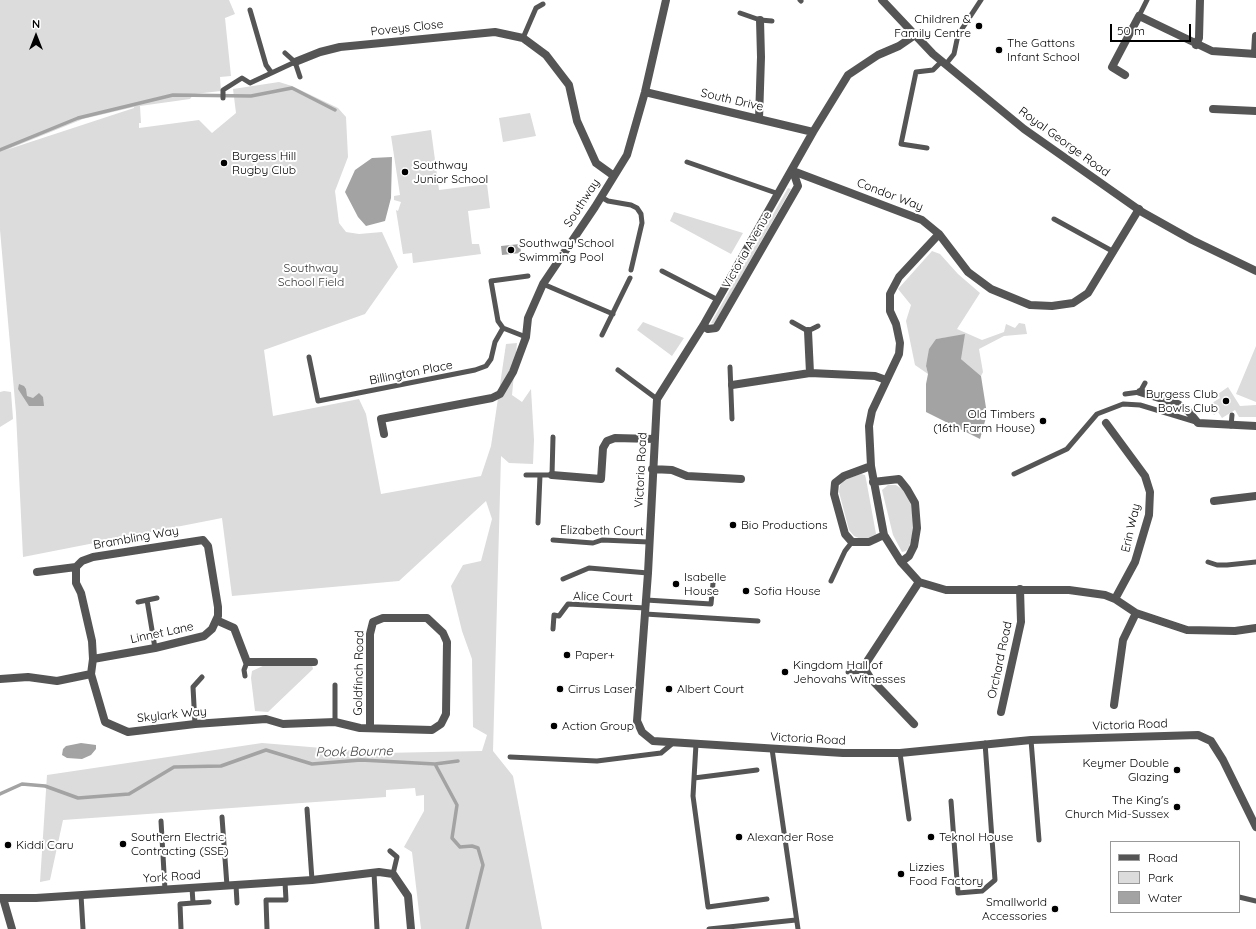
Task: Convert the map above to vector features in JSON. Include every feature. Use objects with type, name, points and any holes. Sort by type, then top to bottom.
[{"type":"street","name":"Southway","points":[[384,434],[382,419],[492,398],[500,394],[513,372],[526,337],[528,318],[543,284],[601,197],[627,154],[645,92],[666,0]]},
{"type":"street","name":"Royal George Road","points":[[882,0],[944,63],[1024,128],[1138,209],[1192,240],[1256,271]]},
{"type":"street","points":[[1196,45],[1199,38],[1200,0]]},
{"type":"street","points":[[1125,75],[1112,67],[1139,16],[1196,45],[1212,51],[1255,54],[1256,36]]},
{"type":"street","points":[[759,119],[761,56],[760,20]]},
{"type":"street","name":"Poveys Close","points":[[295,62],[320,52],[340,47],[495,32],[523,38],[546,55],[569,86],[577,121],[596,163],[614,176]]},
{"type":"street","name":"Victoria Avenue","points":[[657,399],[703,326],[793,171],[813,132],[848,75],[878,55],[899,46],[915,35]]},
{"type":"street","name":"South Drive","points":[[645,92],[813,132]]},
{"type":"street","points":[[1213,109],[1256,111]]},
{"type":"street","name":"Victoria Avenue","points":[[703,326],[708,329],[716,328],[798,186],[793,171]]},
{"type":"street","name":"Condor Way","points":[[793,171],[922,220],[939,234],[968,272],[991,289],[1030,305],[1052,306],[1072,303],[1088,293],[1114,252],[1138,209]]},
{"type":"street","points":[[939,234],[899,277],[890,294],[890,311],[896,324],[900,343],[899,354],[872,412],[869,426],[873,482],[884,535],[901,562],[919,582],[946,590],[1069,590],[1105,595],[1115,599],[1136,613],[1187,630],[1235,631],[1256,628]]},
{"type":"street","points":[[808,331],[810,373]]},
{"type":"street","points":[[732,385],[810,373],[875,376],[886,380]]},
{"type":"street","points":[[1140,392],[1178,404],[1188,411],[1198,422],[1231,426],[1256,426]]},
{"type":"street","name":"Victoria Road","points":[[657,399],[652,469],[646,607],[637,721],[642,732],[653,741],[842,753],[900,753],[985,743],[1031,740],[1198,735],[1211,741],[1223,760],[1256,827]]},
{"type":"street","name":"Erin Way","points":[[1106,423],[1145,476],[1150,492],[1149,515],[1135,562],[1115,599]]},
{"type":"street","points":[[552,475],[601,479],[603,448],[607,441],[615,438],[654,439]]},
{"type":"street","points":[[871,466],[844,476],[835,483],[834,494],[845,534],[852,542],[869,542],[884,535]]},
{"type":"street","points":[[652,469],[672,470],[687,476],[741,479]]},
{"type":"street","points":[[873,482],[899,479],[915,503],[917,528],[914,546],[909,556],[901,562]]},
{"type":"street","points":[[1214,501],[1256,496]]},
{"type":"street","name":"Brambling Way","points":[[37,572],[76,567],[82,561],[93,557],[197,539],[203,540],[208,546],[218,607],[216,620]]},
{"type":"street","points":[[0,679],[28,677],[57,681],[91,674],[93,659],[92,642],[82,593],[76,583],[76,567]]},
{"type":"street","points":[[914,724],[866,671],[866,663],[919,582]]},
{"type":"street","name":"Orchard Road","points":[[1001,712],[1021,622],[1020,589]]},
{"type":"street","points":[[1114,705],[1123,640],[1136,613]]},
{"type":"street","name":"Goldfinch Road","points":[[360,728],[432,730],[441,724],[446,714],[447,642],[443,633],[427,618],[383,618],[373,622],[370,634],[370,728]]},
{"type":"street","points":[[216,620],[234,628],[247,662],[314,662]]},
{"type":"street","name":"Linnet Lane","points":[[93,659],[155,648],[204,636],[212,629],[216,620]]},
{"type":"street","name":"Skylark Way","points":[[91,674],[105,722],[128,732],[195,724],[266,719],[283,724],[334,722],[360,728]]},
{"type":"street","name":"York Road","points":[[1,898],[81,895],[227,886],[312,880],[374,873],[393,874]]},
{"type":"street","points":[[393,874],[408,896],[411,929]]},
{"type":"street","points":[[1,898],[12,929]]},
{"type":"lane","points":[[927,148],[901,144],[916,72],[933,70],[954,54],[958,35],[981,0]]},
{"type":"lane","points":[[1139,16],[1147,0]]},
{"type":"lane","points":[[523,38],[536,8],[543,4]]},
{"type":"lane","points":[[250,10],[266,65],[271,72]]},
{"type":"lane","points":[[740,13],[760,20],[772,21]]},
{"type":"lane","points":[[285,53],[295,62],[300,77]]},
{"type":"lane","points":[[223,96],[223,90],[242,78],[250,84],[271,72],[295,62]]},
{"type":"lane","points":[[687,162],[779,194]]},
{"type":"lane","points":[[601,197],[608,201],[631,205],[637,208],[641,214],[642,222],[631,270]]},
{"type":"lane","points":[[1054,219],[1114,252]]},
{"type":"lane","points":[[662,271],[718,300]]},
{"type":"lane","points":[[526,337],[503,328],[498,321],[490,281],[528,276]]},
{"type":"lane","points":[[602,335],[630,278]]},
{"type":"lane","points":[[543,284],[613,314]]},
{"type":"lane","points":[[792,322],[808,331],[818,326]]},
{"type":"lane","name":"Billington Place","points":[[309,357],[318,401],[475,370],[486,366],[491,359],[495,342],[503,328]]},
{"type":"lane","points":[[730,367],[732,385],[732,419]]},
{"type":"lane","points":[[618,370],[657,399]]},
{"type":"lane","points":[[1125,394],[1140,392],[1145,383]]},
{"type":"lane","points":[[1014,474],[1067,449],[1097,414],[1123,404],[1140,405],[1198,422]]},
{"type":"lane","points":[[1231,426],[1232,415]]},
{"type":"lane","points":[[526,475],[552,475],[554,437]]},
{"type":"lane","points":[[538,522],[540,475]]},
{"type":"lane","name":"Elizabeth Court","points":[[554,540],[593,543],[602,540],[650,542]]},
{"type":"lane","points":[[831,581],[845,551],[852,542]]},
{"type":"lane","points":[[1208,562],[1217,565],[1256,562]]},
{"type":"lane","points":[[563,579],[589,568],[648,573]]},
{"type":"lane","points":[[646,607],[711,604],[712,583]]},
{"type":"lane","points":[[138,602],[157,598]]},
{"type":"lane","points":[[146,600],[155,648]]},
{"type":"lane","name":"Alice Court","points":[[553,629],[554,615],[559,616],[568,604],[646,607]]},
{"type":"lane","points":[[646,607],[758,621]]},
{"type":"lane","points":[[245,676],[244,670],[247,662]]},
{"type":"lane","points":[[848,672],[866,671]]},
{"type":"lane","points":[[195,724],[193,687],[202,677]]},
{"type":"lane","points":[[334,722],[335,685]]},
{"type":"lane","points":[[1031,740],[1039,840]]},
{"type":"lane","points":[[510,757],[597,761],[661,753],[673,743]]},
{"type":"lane","points":[[951,801],[958,893],[982,891],[995,880],[985,743]]},
{"type":"lane","points":[[696,744],[693,796],[708,907],[767,899]]},
{"type":"lane","points":[[772,749],[798,929]]},
{"type":"lane","points":[[900,753],[909,819]]},
{"type":"lane","points":[[694,778],[757,770]]},
{"type":"lane","points":[[307,809],[312,880]]},
{"type":"lane","points":[[222,816],[227,886]]},
{"type":"lane","points":[[161,821],[165,890]]},
{"type":"lane","points":[[390,851],[397,857],[393,874]]},
{"type":"lane","points":[[374,873],[377,929]]},
{"type":"lane","points":[[267,929],[266,900],[286,900],[285,882]]},
{"type":"lane","points":[[236,885],[237,904]]},
{"type":"lane","points":[[192,888],[193,903]]},
{"type":"lane","points":[[81,895],[83,929]]},
{"type":"lane","points":[[1240,897],[1256,901]]},
{"type":"lane","points":[[181,929],[180,904],[209,902]]},
{"type":"lane","points":[[709,929],[796,920]]},
{"type":"green space","name":"Southway School Field","points":[[0,0],[229,0],[235,14],[225,18],[231,76],[220,77],[221,91],[194,94],[190,99],[140,106],[141,123],[139,123],[139,128],[199,120],[212,133],[236,113],[233,89],[279,82],[292,86],[338,108],[346,117],[348,157],[335,191],[339,223],[346,232],[359,234],[382,232],[398,267],[365,314],[264,350],[273,416],[359,399],[366,414],[381,494],[481,476],[491,446],[506,344],[517,343],[512,395],[522,402],[531,389],[534,440],[533,464],[509,463],[501,456],[493,751],[513,776],[542,929],[421,929],[412,852],[404,847],[424,811],[424,795],[416,796],[415,788],[386,790],[386,797],[63,820],[50,880],[40,882],[47,775],[262,743],[382,753],[482,751],[487,735],[473,727],[472,659],[462,631],[451,586],[463,565],[481,561],[492,519],[486,501],[399,581],[232,596],[222,518],[23,557],[16,413],[0,230]],"holes":[[[134,108],[6,150],[83,119]]]},
{"type":"green space","points":[[530,113],[536,136],[503,142],[499,118]]},
{"type":"green space","points":[[431,130],[439,190],[487,184],[490,208],[468,211],[472,244],[479,244],[481,254],[413,263],[412,253],[403,254],[396,210],[398,211],[401,202],[394,200],[394,196],[400,195],[391,136]]},
{"type":"green space","points":[[788,188],[791,189],[714,324],[711,323]]},
{"type":"green space","points":[[674,212],[743,233],[731,254],[670,221]]},
{"type":"green space","points":[[932,251],[940,254],[958,274],[980,293],[957,329],[982,340],[1004,332],[1006,324],[1015,328],[1019,323],[1025,324],[1027,334],[1004,336],[979,349],[983,372],[981,376],[961,359],[950,337],[936,339],[926,366],[928,374],[915,365],[906,321],[911,305],[898,289]]},
{"type":"green space","points":[[643,322],[684,338],[672,356],[637,330]]},
{"type":"green space","points":[[1256,346],[1256,402],[1236,394]]},
{"type":"green space","name":"Burgess Club Bowls Club","points":[[1228,387],[1240,406],[1256,405],[1256,417],[1239,417],[1235,410],[1222,418],[1218,412],[1214,415],[1211,410],[1215,408],[1212,403],[1220,398],[1218,394]]},
{"type":"green space","points":[[0,392],[11,392],[13,419],[0,427]]},
{"type":"green space","points":[[861,474],[865,475],[866,479],[876,534],[868,539],[861,539],[854,536],[849,530],[839,492],[840,485],[844,480]]},
{"type":"green space","points":[[888,485],[896,485],[905,491],[911,504],[914,529],[909,547],[906,551],[902,552],[893,535],[882,490]]},
{"type":"green space","points":[[265,665],[312,665],[313,669],[268,712],[255,711],[251,678],[252,671]]},
{"type":"water","points":[[392,157],[391,198],[385,221],[366,226],[358,217],[345,192],[355,170],[372,158]]},
{"type":"water","name":"Southway School Swimming Pool","points":[[520,244],[521,253],[502,255],[501,246]]},
{"type":"water","points":[[965,334],[961,359],[981,376],[987,414],[980,439],[926,412],[926,384],[928,374],[926,366],[929,349],[936,339]]},
{"type":"water","points":[[19,384],[24,386],[26,389],[27,396],[33,398],[39,393],[43,397],[44,406],[29,406],[18,389]]},
{"type":"water","points":[[81,743],[96,745],[96,749],[91,755],[82,759],[67,758],[62,755],[63,749],[66,746]]},
{"type":"waterway","points":[[0,150],[78,118],[173,95],[251,96],[292,88],[335,110]]},
{"type":"waterway","name":"Pook Bourne","points":[[0,794],[22,784],[45,786],[78,798],[129,794],[174,767],[221,766],[266,750],[312,764],[361,760],[435,764],[457,805],[452,838],[460,847],[472,846],[478,848],[483,865],[467,929]]},
{"type":"waterway","points":[[435,764],[458,761]]},
{"type":"place","name":"Children & Family Centre","points":[[979,26]]},
{"type":"place","name":"The Gattons Infant School","points":[[999,50]]},
{"type":"place","name":"Burgess Hill Rugby Club","points":[[224,163]]},
{"type":"place","name":"Southway Junior School","points":[[405,172]]},
{"type":"place","name":"Southway School Swimming Pool","points":[[511,250]]},
{"type":"place","name":"Burgess Club Bowls Club","points":[[1226,401]]},
{"type":"place","name":"Old Timbers (16th Farm House)","points":[[1043,421]]},
{"type":"place","name":"Bio Productions","points":[[733,525]]},
{"type":"place","name":"Isabelle House","points":[[676,584]]},
{"type":"place","name":"Sofia House","points":[[746,591]]},
{"type":"place","name":"Paper+","points":[[567,655]]},
{"type":"place","name":"Kingdom Hall of Jehovahs Witnesses","points":[[785,672]]},
{"type":"place","name":"Cirrus Laser","points":[[560,689]]},
{"type":"place","name":"Albert Court","points":[[669,689]]},
{"type":"place","name":"Action Group","points":[[554,726]]},
{"type":"place","name":"Keymer Double Glazing","points":[[1177,770]]},
{"type":"place","name":"The King's Church Mid-Sussex","points":[[1177,807]]},
{"type":"place","name":"Alexander Rose","points":[[739,837]]},
{"type":"place","name":"Teknol House","points":[[931,837]]},
{"type":"place","name":"Southern Electric Contracting (SSE)","points":[[123,844]]},
{"type":"place","name":"Kiddi Caru","points":[[8,845]]},
{"type":"place","name":"Lizzies Food Factory","points":[[901,874]]},
{"type":"place","name":"Smallworld Accessories","points":[[1055,909]]}]
